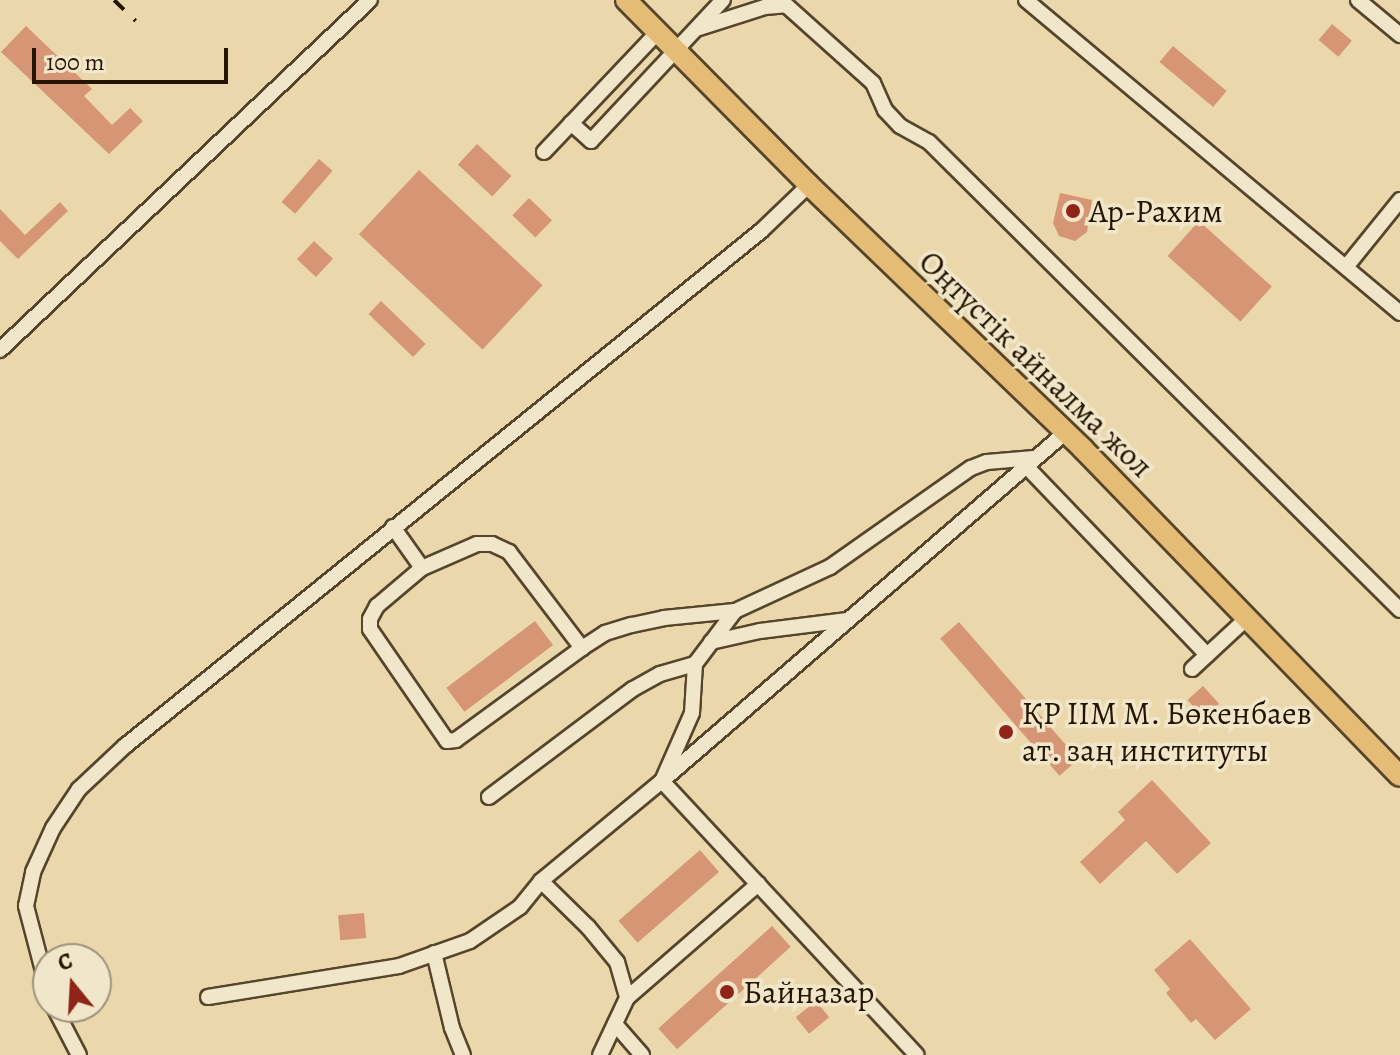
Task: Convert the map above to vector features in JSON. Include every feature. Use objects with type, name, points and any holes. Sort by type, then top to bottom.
[{"type":"highway","name":"Оңтүстік айналма жол","points":[[626,0],[679,50],[809,185],[1066,432],[1400,776]]},
{"type":"street","points":[[0,350],[370,0]]},
{"type":"street","points":[[571,123],[591,141],[723,0]]},
{"type":"street","points":[[1026,0],[1400,313]]},
{"type":"street","points":[[1358,0],[1400,35]]},
{"type":"street","points":[[699,28],[765,7],[786,5],[873,83],[885,110],[900,126],[929,142],[1400,610]]},
{"type":"street","points":[[544,152],[659,31]]},
{"type":"street","points":[[36,943],[26,906],[33,872],[53,828],[79,789],[125,746],[761,231],[809,185]]},
{"type":"street","points":[[1346,267],[1400,200]]},
{"type":"street","points":[[208,997],[399,966],[470,941],[520,907],[541,881],[662,781],[1066,432]]},
{"type":"street","points":[[582,648],[509,552],[492,544],[477,544],[422,568],[377,606],[370,619],[370,629],[447,741],[456,740],[605,633],[643,623],[735,611],[830,567],[971,468],[987,462],[1029,462],[1207,655]]},
{"type":"street","points":[[393,527],[422,568]]},
{"type":"street","points":[[662,781],[692,713],[695,664],[735,611]]},
{"type":"street","points":[[1192,669],[1247,618]]},
{"type":"street","points":[[711,642],[760,631],[847,620]]},
{"type":"street","points":[[489,797],[633,689],[660,674],[695,664]]},
{"type":"street","points":[[662,781],[917,1055]]},
{"type":"street","points":[[541,881],[588,927],[617,962],[627,998]]},
{"type":"street","points":[[600,1055],[627,998],[758,884]]},
{"type":"street","points":[[434,953],[452,1028],[463,1055]]},
{"type":"street","points":[[62,1023],[79,1055]]},
{"type":"street","points":[[615,1024],[642,1055]]},
{"type":"building","points":[[1332,24],[1352,41],[1338,57],[1319,40]]},
{"type":"building","points":[[26,26],[92,89],[84,96],[112,125],[130,108],[143,121],[109,154],[1,52]]},
{"type":"building","points":[[1173,46],[1227,91],[1213,107],[1160,62]]},
{"type":"building","points":[[477,144],[511,176],[492,197],[458,164]]},
{"type":"building","points":[[319,159],[333,171],[295,214],[282,202]]},
{"type":"building","points":[[419,170],[543,285],[483,350],[359,234]]},
{"type":"building","name":"Ар-Рахим","points":[[1060,193],[1092,200],[1087,232],[1075,241],[1059,236],[1053,223]]},
{"type":"building","points":[[529,198],[552,220],[535,237],[512,215]]},
{"type":"building","points":[[60,202],[68,211],[18,259],[0,241],[0,209],[25,235]]},
{"type":"building","points":[[1199,221],[1272,287],[1240,322],[1168,256]]},
{"type":"building","points":[[314,241],[333,259],[316,277],[297,259]]},
{"type":"building","points":[[381,301],[426,344],[413,357],[368,314]]},
{"type":"building","points":[[535,621],[553,645],[464,712],[446,688]]},
{"type":"building","points":[[959,622],[1078,759],[1060,776],[940,638]]},
{"type":"building","points":[[1203,686],[1219,704],[1203,718],[1187,700]]},
{"type":"building","points":[[1152,780],[1211,843],[1177,874],[1146,841],[1100,884],[1080,862],[1125,820],[1118,812]]},
{"type":"building","points":[[700,850],[719,872],[638,943],[618,921]]},
{"type":"building","points":[[364,913],[366,938],[340,940],[338,915]]},
{"type":"building","points":[[772,926],[791,947],[677,1049],[658,1028]]},
{"type":"building","points":[[1190,939],[1251,1009],[1215,1040],[1196,1019],[1191,1023],[1166,993],[1170,989],[1154,970]]},
{"type":"building","points":[[816,1001],[829,1017],[809,1034],[796,1017]]},
{"type":"railway","points":[[114,0],[136,21]]},
{"type":"place","name":"Ар-Рахим","points":[[1073,211]]},
{"type":"place","name":"ҚР ІІМ М. Бөкенбаев ат. заң институты","points":[[1006,732]]},
{"type":"place","name":"Байназар","points":[[727,992]]}]
